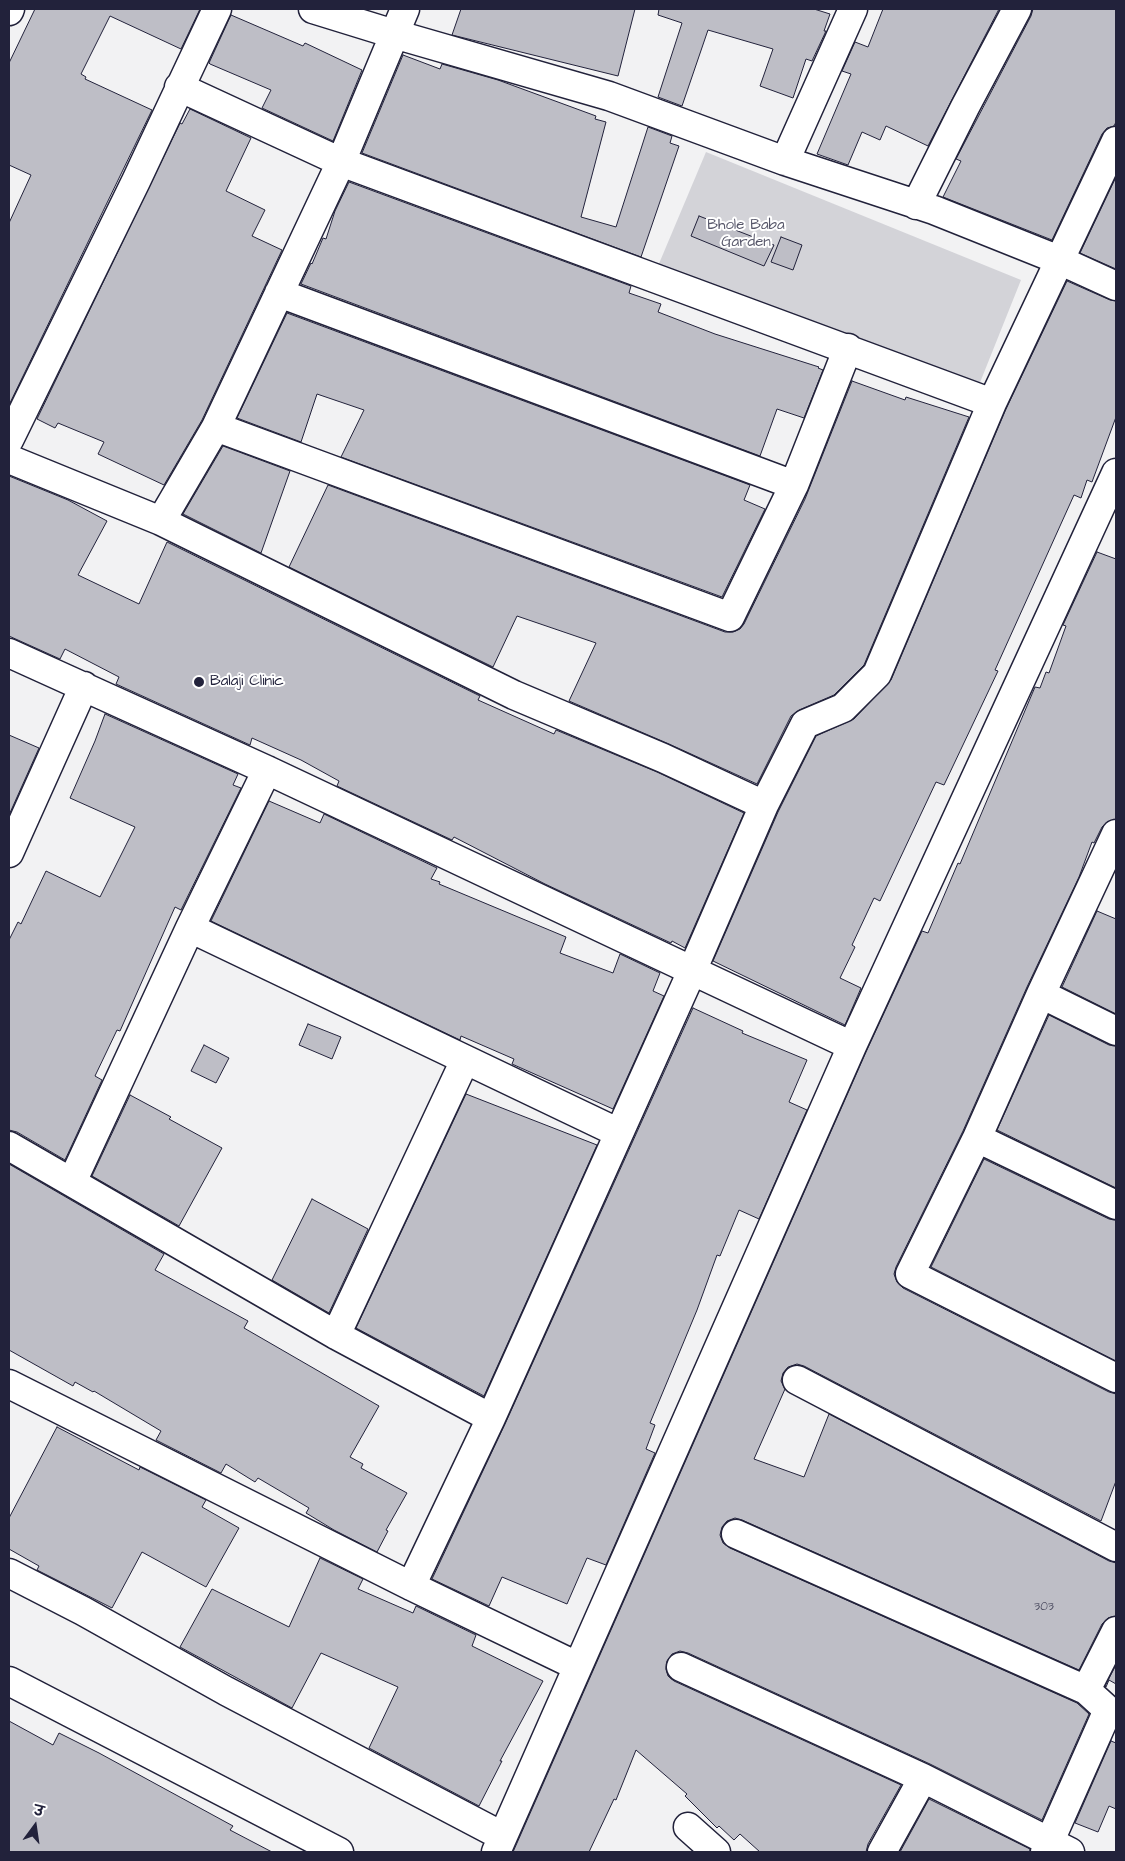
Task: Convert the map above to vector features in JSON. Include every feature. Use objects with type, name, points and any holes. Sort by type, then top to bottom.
[{"type":"street","points":[[9,440],[129,196],[217,9]]},
{"type":"street","points":[[313,9],[609,96],[785,161],[934,210],[1059,260],[1116,286]]},
{"type":"street","points":[[161,521],[216,426],[341,162],[405,9]]},
{"type":"street","points":[[785,161],[853,9]]},
{"type":"street","points":[[916,205],[1017,9]]},
{"type":"street","points":[[179,87],[341,162],[848,348],[992,403]]},
{"type":"street","points":[[411,1586],[491,1418],[692,971],[764,805],[806,724],[843,708],[877,674],[992,403],[1116,142]]},
{"type":"street","points":[[279,293],[794,485]]},
{"type":"street","points":[[216,426],[730,617],[794,485],[848,348]]},
{"type":"street","points":[[9,458],[161,521],[514,695],[663,758],[764,805]]},
{"type":"street","points":[[9,1573],[91,1615],[499,1844],[852,1046],[1116,473]]},
{"type":"street","points":[[9,653],[267,770],[852,1046]]},
{"type":"street","points":[[9,853],[84,686]]},
{"type":"street","points":[[72,1182],[190,928],[267,770]]},
{"type":"street","points":[[1113,849],[1040,994],[977,1138],[910,1274],[1116,1378]]},
{"type":"street","points":[[190,928],[619,1134]]},
{"type":"street","points":[[1040,994],[1116,1031]]},
{"type":"street","points":[[336,1335],[465,1060]]},
{"type":"street","points":[[977,1138],[1116,1205]]},
{"type":"street","points":[[9,1146],[336,1335],[491,1418]]},
{"type":"street","points":[[798,1380],[1116,1547]]},
{"type":"street","points":[[9,1384],[411,1586],[577,1666]]},
{"type":"street","points":[[680,1667],[923,1778],[1055,1849],[1083,1764],[1112,1712],[1086,1690],[736,1534]]},
{"type":"street","points":[[1086,1690],[1116,1631]]},
{"type":"street","points":[[9,1681],[339,1852]]},
{"type":"street","points":[[882,1852],[923,1778]]},
{"type":"street","points":[[688,1827],[716,1852]]},
{"type":"green space","name":"Bhole Baba Garden","points":[[706,152],[1021,280],[977,390],[658,266]]},
{"type":"building","points":[[35,9],[200,9],[181,49],[110,16],[81,74],[86,77],[85,79],[152,110],[9,405],[9,223],[31,175],[9,165],[9,63]]},
{"type":"building","points":[[461,9],[635,9],[618,76],[452,35]]},
{"type":"building","points":[[659,9],[814,9],[830,14],[824,31],[826,31],[812,61],[806,59],[793,98],[760,86],[773,49],[708,30],[682,106],[658,97],[682,23],[658,15]]},
{"type":"building","points":[[883,9],[999,9],[928,146],[886,126],[880,140],[862,132],[848,165],[817,154],[851,74],[842,71],[855,42],[868,47]]},
{"type":"building","points":[[1033,9],[1116,9],[1116,122],[1114,126],[1107,128],[1102,134],[1052,240],[943,197],[961,161],[956,159]]},
{"type":"building","points":[[231,15],[303,46],[305,43],[362,70],[333,141],[262,108],[271,90],[209,63]]},
{"type":"building","points":[[403,55],[440,69],[442,64],[498,80],[596,116],[595,119],[606,122],[581,217],[616,227],[648,127],[672,136],[670,143],[679,146],[641,257],[362,153]]},
{"type":"building","points":[[190,109],[251,138],[226,191],[265,210],[252,236],[282,250],[202,420],[164,485],[98,454],[104,442],[58,423],[55,428],[37,419],[180,123],[182,124]]},
{"type":"building","points":[[1116,177],[1116,269],[1080,253]]},
{"type":"building","points":[[349,182],[631,286],[629,293],[661,304],[658,312],[715,334],[819,367],[823,370],[804,418],[777,409],[760,456],[301,284],[323,238],[326,239],[335,211]]},
{"type":"building","points":[[699,216],[774,245],[764,266],[691,236]]},
{"type":"building","points":[[781,237],[802,245],[793,270],[771,262]]},
{"type":"building","points":[[1067,281],[1116,301],[1116,417],[1092,482],[1087,480],[1081,498],[1074,495],[995,670],[998,671],[944,785],[936,782],[880,901],[874,898],[852,945],[855,947],[840,978],[861,988],[845,1025],[713,961],[778,812],[816,736],[854,719],[891,680],[1006,409]]},
{"type":"building","points":[[287,313],[750,485],[744,500],[765,509],[722,597],[341,457],[364,410],[317,394],[301,442],[237,418]]},
{"type":"building","points":[[852,381],[905,400],[906,397],[969,417],[864,665],[834,695],[799,710],[791,716],[757,784],[569,701],[596,643],[517,616],[493,667],[289,567],[328,485],[725,632],[733,632],[740,629],[744,624],[805,499]]},
{"type":"building","points":[[223,446],[290,471],[261,553],[183,514]]},
{"type":"building","points":[[9,476],[68,500],[107,521],[78,575],[139,604],[167,542],[480,696],[478,700],[554,734],[556,730],[657,772],[744,813],[685,948],[545,884],[454,837],[452,840],[337,786],[339,781],[301,760],[252,738],[250,745],[116,684],[119,677],[65,649],[60,659],[9,636]]},
{"type":"building","points":[[1097,552],[1116,559],[1116,819],[1107,822],[1102,827],[1094,843],[1092,842],[1079,877],[1027,987],[963,1131],[894,1274],[897,1282],[903,1288],[1116,1394],[1116,1481],[1101,1521],[797,1364],[788,1367],[783,1373],[781,1381],[785,1389],[754,1459],[804,1477],[829,1414],[1116,1563],[1116,1616],[1108,1618],[1102,1624],[1079,1670],[742,1520],[735,1518],[727,1521],[722,1527],[720,1535],[723,1543],[730,1548],[1077,1703],[1089,1714],[1042,1820],[930,1764],[680,1651],[672,1654],[667,1661],[666,1669],[668,1676],[674,1681],[901,1785],[868,1844],[866,1852],[760,1852],[740,1834],[734,1840],[719,1826],[717,1828],[685,1796],[687,1794],[636,1750],[616,1800],[614,1799],[589,1852],[513,1852],[866,1052],[922,931],[928,933],[958,863],[960,864],[1035,687],[1040,688],[1046,672],[1049,673],[1066,626],[1063,625]]},
{"type":"building","points":[[105,714],[238,774],[233,785],[241,788],[181,910],[175,907],[120,1031],[117,1030],[95,1076],[102,1080],[65,1160],[17,1132],[9,1130],[9,940],[18,922],[21,924],[46,871],[100,897],[135,827],[70,798]]},
{"type":"building","points":[[9,735],[39,748],[9,815]]},
{"type":"building","points":[[269,801],[320,823],[324,814],[437,868],[431,879],[440,882],[439,884],[566,937],[560,953],[613,973],[620,954],[660,973],[653,991],[664,996],[613,1109],[512,1064],[514,1059],[461,1036],[460,1040],[211,921]]},
{"type":"building","points":[[1097,911],[1116,919],[1116,1014],[1062,987]]},
{"type":"building","points":[[693,1008],[743,1031],[742,1033],[807,1060],[789,1102],[807,1110],[759,1219],[739,1210],[720,1256],[717,1255],[697,1310],[650,1423],[655,1425],[646,1449],[655,1453],[606,1565],[587,1558],[567,1604],[502,1577],[489,1606],[432,1579],[505,1424]]},
{"type":"building","points":[[1049,1015],[1109,1045],[1116,1046],[1116,1188],[997,1130]]},
{"type":"building","points":[[308,1024],[341,1037],[332,1059],[299,1045]]},
{"type":"building","points":[[204,1045],[229,1058],[216,1083],[191,1071]]},
{"type":"building","points":[[466,1094],[597,1145],[484,1396],[356,1328]]},
{"type":"building","points":[[130,1095],[222,1148],[179,1226],[92,1176]]},
{"type":"building","points":[[984,1159],[1109,1219],[1116,1220],[1116,1361],[931,1267]]},
{"type":"building","points":[[9,1164],[164,1254],[155,1270],[248,1321],[244,1328],[379,1406],[350,1457],[363,1464],[361,1468],[407,1493],[386,1530],[388,1531],[377,1552],[306,1513],[309,1508],[258,1478],[255,1482],[226,1464],[221,1473],[156,1440],[161,1431],[94,1391],[75,1382],[73,1386],[9,1350]]},
{"type":"building","points":[[312,1199],[368,1229],[329,1313],[272,1280]]},
{"type":"building","points":[[57,1427],[139,1470],[140,1467],[206,1500],[202,1507],[239,1528],[206,1587],[142,1552],[112,1608],[37,1570],[39,1566],[9,1549],[9,1518]]},
{"type":"building","points":[[320,1558],[363,1579],[358,1589],[413,1613],[416,1606],[476,1635],[472,1646],[543,1681],[500,1761],[502,1761],[479,1806],[369,1748],[398,1687],[321,1653],[292,1708],[180,1647],[212,1589],[289,1627]]},
{"type":"building","points":[[1116,1665],[1116,1684],[1109,1680],[1106,1687],[1105,1686]]},
{"type":"building","points":[[9,1721],[53,1745],[59,1733],[233,1826],[230,1830],[272,1852],[9,1852]]},
{"type":"building","points":[[1111,1741],[1116,1743],[1116,1809],[1109,1806],[1098,1832],[1075,1823]]},
{"type":"building","points":[[929,1799],[1030,1849],[1030,1852],[900,1852]]},
{"type":"place","name":"Balaji Clinic","points":[[199,682]]}]
